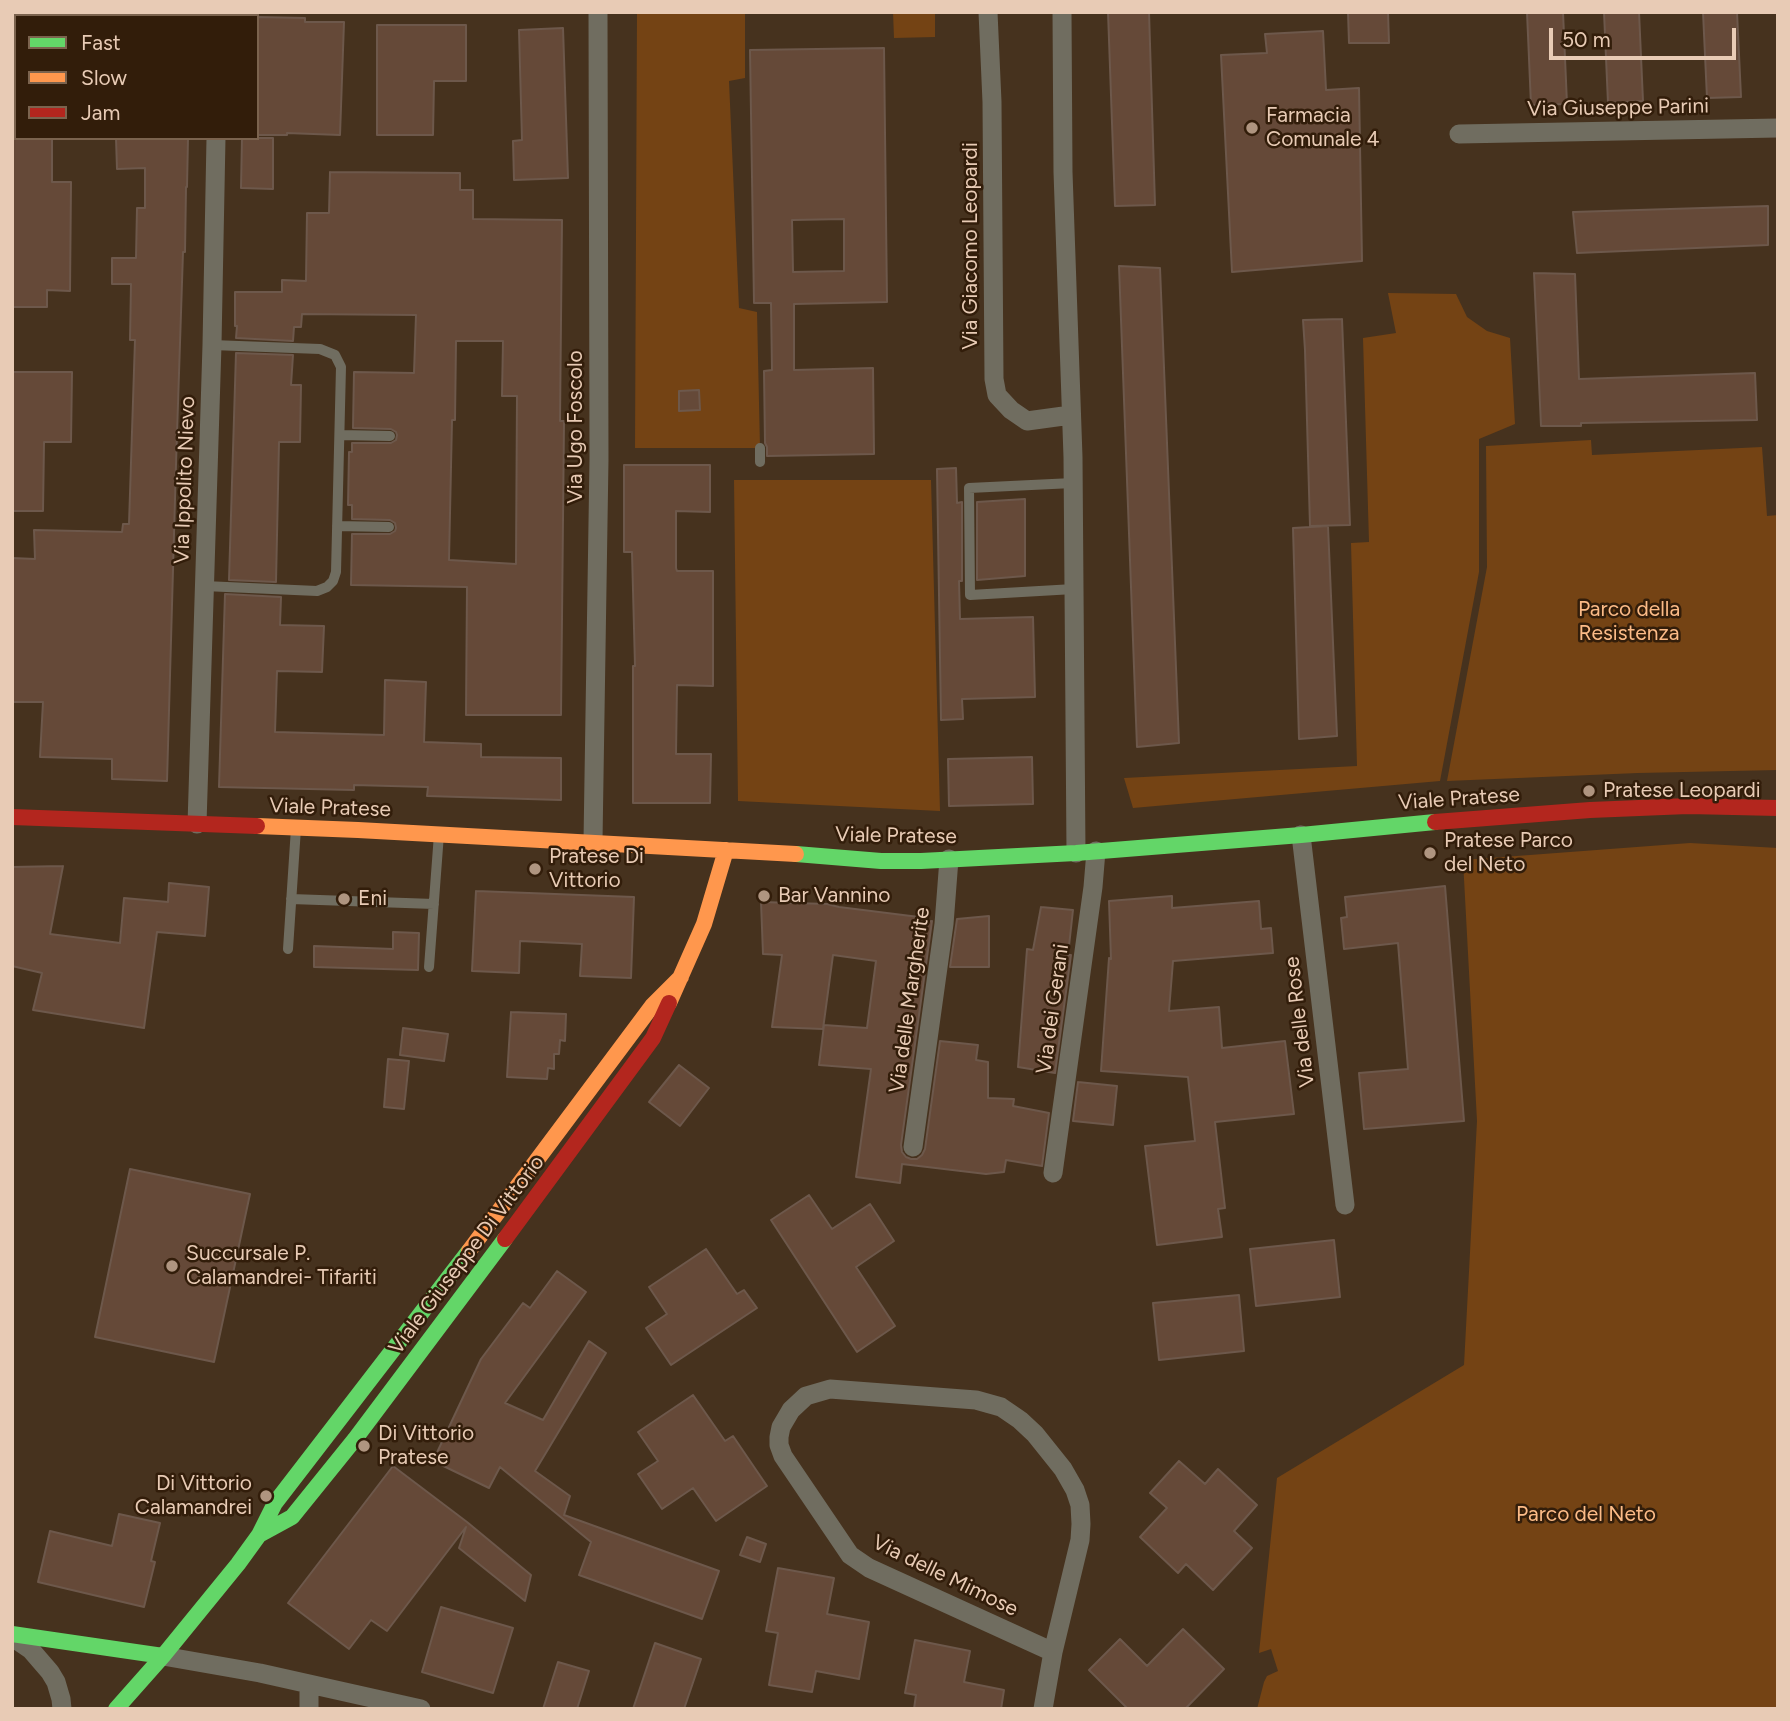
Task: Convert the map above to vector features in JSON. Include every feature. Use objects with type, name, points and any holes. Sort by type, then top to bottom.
[{"type":"main road","name":"Viale Pratese","points":[[12,817],[593,841],[881,861],[1086,852],[1590,810],[1688,806],[1778,808]]},
{"type":"main road","name":"Viale Giuseppe Di Vittorio","points":[[259,1535],[292,1517],[355,1439],[628,1075],[653,1038],[681,977],[704,924],[726,850]]},
{"type":"main road","name":"Viale Giuseppe Di Vittorio","points":[[116,1709],[238,1564],[259,1535],[275,1503],[409,1330],[652,1006],[681,977]]},
{"type":"main road","points":[[12,1636],[163,1656]]},
{"type":"street","name":"Via Ugo Foscolo","points":[[593,841],[599,459],[598,12]]},
{"type":"street","name":"Via Giacomo Leopardi","points":[[988,12],[997,395],[1011,410],[1027,421],[1071,415]]},
{"type":"street","points":[[1062,12],[1063,172],[1074,589],[1086,852]]},
{"type":"street","name":"Via Giuseppe Parini","points":[[1459,134],[1778,128]]},
{"type":"street","name":"Via Ippolito Nievo","points":[[197,824],[216,140]]},
{"type":"street","name":"Via delle Rose","points":[[1301,835],[1345,1205]]},
{"type":"street","name":"Via dei Gerani","points":[[1053,1173],[1093,887],[1086,852]]},
{"type":"street","name":"Via delle Margherite","points":[[913,1147],[944,924],[949,859]]},
{"type":"street","name":"Via delle Mimose","points":[[1043,1709],[1053,1652],[1080,1540],[1080,1505],[1063,1469],[1035,1434],[1001,1407],[976,1400],[830,1388],[806,1396],[791,1410],[781,1427],[779,1445],[783,1456],[850,1555],[869,1568],[1053,1652]]},
{"type":"street","points":[[12,1636],[32,1650],[50,1672],[56,1682],[62,1709]]},
{"type":"street","points":[[163,1656],[260,1673],[421,1709]]},
{"type":"street","points":[[309,1684],[309,1709]]},
{"type":"lane","points":[[204,586],[317,591],[333,581],[336,572],[341,367],[335,355],[320,349],[212,345]]},
{"type":"lane","points":[[340,435],[390,436]]},
{"type":"lane","points":[[760,448],[760,462]]},
{"type":"lane","points":[[1073,483],[969,488],[970,595],[1074,589]]},
{"type":"lane","points":[[337,526],[389,527]]},
{"type":"lane","points":[[288,949],[296,828]]},
{"type":"lane","points":[[429,967],[439,834]]},
{"type":"lane","points":[[291,900],[434,904]]},
{"type":"green space","points":[[637,12],[745,12],[745,78],[729,81],[739,308],[757,312],[760,448],[635,448]]},
{"type":"green space","points":[[893,12],[935,12],[935,37],[894,38]]},
{"type":"green space","points":[[1388,293],[1456,294],[1467,317],[1487,331],[1510,338],[1515,424],[1479,439],[1479,572],[1440,781],[1133,808],[1124,778],[1357,766],[1351,543],[1369,542],[1363,338],[1396,333]]},
{"type":"green space","name":"Parco della Resistenza","points":[[1591,440],[1592,455],[1762,447],[1767,516],[1778,515],[1778,770],[1447,781],[1487,567],[1486,446]]},
{"type":"green space","points":[[734,480],[931,480],[940,811],[738,801]]},
{"type":"green space","name":"Parco del Neto","points":[[1690,843],[1778,848],[1778,1709],[1257,1709],[1267,1676],[1278,1671],[1271,1649],[1259,1653],[1277,1478],[1464,1365],[1477,1121],[1463,860]]},
{"type":"building","points":[[1108,12],[1149,12],[1155,205],[1115,206]]},
{"type":"building","points":[[1348,12],[1388,12],[1389,43],[1349,43]]},
{"type":"building","points":[[1527,12],[1563,12],[1567,104],[1531,105]]},
{"type":"building","points":[[1604,12],[1639,12],[1643,101],[1608,103]]},
{"type":"building","points":[[1703,12],[1737,12],[1741,97],[1707,98]]},
{"type":"building","points":[[259,17],[305,18],[305,22],[344,22],[340,135],[259,135]]},
{"type":"building","points":[[377,25],[466,25],[466,81],[434,81],[433,135],[377,135]]},
{"type":"building","points":[[563,28],[568,178],[514,180],[513,141],[522,140],[519,30]]},
{"type":"building","points":[[1323,31],[1326,90],[1359,88],[1362,261],[1232,272],[1221,55],[1267,53],[1265,34]]},
{"type":"building","points":[[884,48],[887,302],[794,304],[794,370],[873,368],[874,454],[767,456],[764,371],[772,370],[771,303],[754,303],[750,50]],"holes":[[[844,219],[844,271],[793,272],[792,220]]]},
{"type":"building","points":[[12,138],[52,140],[52,182],[71,182],[70,291],[47,290],[47,307],[12,307]]},
{"type":"building","points":[[273,138],[273,189],[241,188],[242,140]]},
{"type":"building","points":[[116,140],[188,140],[167,781],[112,779],[112,759],[40,757],[43,702],[12,702],[12,558],[35,559],[34,530],[122,532],[123,524],[129,524],[135,340],[130,340],[131,284],[112,284],[112,258],[136,258],[137,208],[145,208],[145,168],[117,169]]},
{"type":"building","points":[[330,172],[460,173],[460,190],[473,190],[473,219],[562,220],[560,421],[564,421],[561,715],[466,715],[467,587],[351,585],[352,534],[390,534],[396,528],[395,523],[390,520],[352,519],[352,505],[348,505],[349,452],[352,452],[352,443],[391,443],[396,440],[397,435],[391,429],[353,428],[354,372],[414,373],[416,315],[302,314],[301,327],[294,327],[293,341],[236,338],[235,292],[282,292],[282,280],[306,281],[307,213],[329,213]],"holes":[[[456,341],[503,341],[502,396],[517,396],[516,564],[449,560]]]},
{"type":"building","points":[[1768,206],[1768,245],[1577,253],[1573,212]]},
{"type":"building","points":[[1119,266],[1160,268],[1179,743],[1137,747]]},
{"type":"building","points":[[1534,273],[1575,274],[1579,379],[1755,373],[1757,420],[1541,426]]},
{"type":"building","points":[[1342,319],[1350,525],[1310,526],[1303,320]]},
{"type":"building","points":[[236,353],[293,355],[291,385],[301,385],[300,442],[279,442],[276,582],[229,580]]},
{"type":"building","points":[[12,372],[72,372],[71,442],[44,442],[43,511],[12,511]]},
{"type":"building","points":[[699,390],[700,410],[679,411],[679,391]]},
{"type":"building","points":[[624,465],[710,465],[710,512],[676,511],[676,568],[677,571],[713,571],[713,686],[677,685],[676,754],[711,754],[710,803],[633,803],[635,666],[632,552],[624,552]]},
{"type":"building","points":[[956,468],[957,503],[962,502],[960,619],[1033,617],[1035,697],[962,699],[963,719],[941,720],[937,469]]},
{"type":"building","points":[[1025,499],[1025,576],[977,580],[977,502]]},
{"type":"building","points":[[1328,526],[1337,736],[1299,739],[1293,528]]},
{"type":"building","points":[[225,594],[281,597],[280,625],[324,626],[322,672],[277,671],[275,732],[384,735],[385,680],[426,682],[424,742],[481,744],[481,757],[561,758],[561,800],[427,796],[428,787],[354,785],[354,790],[219,787]]},
{"type":"building","points":[[1032,757],[1033,804],[949,806],[948,759]]},
{"type":"building","points":[[63,866],[50,934],[120,943],[124,898],[168,902],[169,883],[209,887],[205,936],[157,932],[144,1028],[33,1010],[42,973],[12,966],[12,867]]},
{"type":"building","points":[[1445,886],[1464,1121],[1364,1129],[1359,1073],[1408,1069],[1398,943],[1344,949],[1341,918],[1347,917],[1345,897]]},
{"type":"building","points":[[476,891],[634,897],[631,978],[580,976],[582,944],[520,941],[519,973],[472,971]]},
{"type":"building","points":[[1172,896],[1172,908],[1259,901],[1261,929],[1271,928],[1273,953],[1173,961],[1169,1011],[1219,1007],[1222,1048],[1285,1041],[1294,1114],[1215,1122],[1225,1208],[1218,1209],[1222,1237],[1157,1245],[1145,1146],[1195,1141],[1188,1077],[1101,1071],[1109,958],[1111,959],[1109,901]]},
{"type":"building","points":[[761,902],[827,904],[927,918],[926,922],[932,921],[902,1152],[906,1157],[917,1159],[925,1149],[940,1041],[978,1045],[976,1060],[988,1062],[988,1098],[1014,1099],[1013,1106],[1049,1113],[1042,1166],[1006,1160],[1004,1172],[986,1174],[902,1164],[900,1183],[856,1177],[871,1069],[819,1065],[824,1025],[867,1028],[876,961],[833,955],[823,1029],[772,1027],[782,955],[763,954]]},
{"type":"building","points":[[1041,907],[1073,910],[1068,955],[1071,955],[1055,1073],[1018,1067],[1027,949],[1033,950]]},
{"type":"building","points":[[989,916],[989,967],[950,967],[957,919]]},
{"type":"building","points":[[393,932],[419,933],[418,970],[314,967],[314,946],[393,949]]},
{"type":"building","points":[[511,1012],[566,1014],[565,1041],[560,1040],[559,1054],[554,1054],[554,1069],[548,1068],[547,1079],[507,1077]]},
{"type":"building","points":[[403,1028],[448,1034],[444,1061],[400,1055]]},
{"type":"building","points":[[388,1059],[409,1061],[404,1109],[384,1107]]},
{"type":"building","points":[[679,1065],[709,1088],[680,1126],[649,1102]]},
{"type":"building","points":[[1078,1082],[1117,1086],[1113,1125],[1073,1121]]},
{"type":"building","name":"Succursale P. Calamandrei- Tifariti","points":[[130,1169],[250,1194],[214,1362],[95,1337]]},
{"type":"building","points":[[809,1195],[832,1229],[870,1204],[894,1241],[856,1267],[895,1326],[857,1352],[771,1220]]},
{"type":"building","points":[[1334,1240],[1340,1297],[1256,1306],[1250,1249]]},
{"type":"building","points":[[706,1249],[737,1294],[744,1290],[757,1308],[671,1365],[646,1328],[667,1314],[649,1287]]},
{"type":"building","points":[[557,1271],[586,1292],[505,1403],[543,1420],[589,1341],[606,1353],[535,1471],[570,1496],[564,1515],[719,1571],[702,1619],[579,1575],[591,1542],[500,1467],[489,1488],[433,1461],[481,1359],[523,1303],[530,1308]]},
{"type":"building","points":[[1239,1295],[1244,1351],[1159,1360],[1153,1303]]},
{"type":"building","points":[[693,1395],[725,1441],[733,1436],[767,1486],[716,1521],[693,1488],[662,1509],[638,1474],[658,1461],[638,1432]]},
{"type":"building","points":[[1179,1461],[1205,1484],[1218,1469],[1257,1505],[1234,1531],[1252,1548],[1213,1590],[1186,1564],[1178,1573],[1140,1537],[1167,1508],[1150,1493]]},
{"type":"building","points":[[393,1466],[531,1575],[525,1601],[459,1548],[466,1527],[387,1631],[371,1620],[349,1649],[288,1603]]},
{"type":"building","points":[[119,1514],[160,1523],[151,1561],[155,1562],[144,1607],[38,1582],[50,1531],[112,1546]]},
{"type":"building","points":[[747,1537],[766,1544],[760,1562],[740,1555]]},
{"type":"building","points":[[778,1568],[834,1578],[827,1614],[869,1622],[859,1679],[816,1671],[812,1692],[769,1685],[778,1633],[766,1631]]},
{"type":"building","points":[[441,1607],[513,1628],[493,1693],[422,1672]]},
{"type":"building","points":[[1183,1629],[1224,1669],[1185,1709],[1128,1709],[1089,1670],[1120,1639],[1147,1666]]},
{"type":"building","points":[[915,1640],[970,1651],[964,1682],[1004,1690],[1001,1709],[914,1709],[916,1695],[905,1693]]},
{"type":"building","points":[[655,1643],[701,1659],[684,1709],[633,1709]]},
{"type":"building","points":[[558,1662],[589,1671],[577,1709],[543,1709]]},
{"type":"traffic: fast","points":[[796,854],[881,861],[921,861],[1076,853],[1435,822]]},
{"type":"traffic: fast","points":[[259,1535],[292,1517],[355,1439],[505,1239]]},
{"type":"traffic: fast","points":[[116,1709],[238,1564],[259,1535],[275,1503],[469,1251]]},
{"type":"traffic: fast","points":[[12,1634],[163,1656]]},
{"type":"traffic: slow","points":[[257,826],[796,854]]},
{"type":"traffic: slow","points":[[669,1003],[704,924],[726,850]]},
{"type":"traffic: slow","points":[[469,1251],[652,1006],[681,977]]},
{"type":"traffic: jam","points":[[1435,822],[1590,810],[1688,806],[1778,808]]},
{"type":"traffic: jam","points":[[12,817],[257,826]]},
{"type":"traffic: jam","points":[[505,1239],[653,1038],[669,1003]]},
{"type":"place","name":"Farmacia Comunale 4","points":[[1252,128]]},
{"type":"place","name":"Pratese Leopardi","points":[[1589,791]]},
{"type":"place","name":"Pratese Parco del Neto","points":[[1430,853]]},
{"type":"place","name":"Pratese Di Vittorio","points":[[535,869]]},
{"type":"place","name":"Bar Vannino","points":[[764,896]]},
{"type":"place","name":"Eni","points":[[344,899]]},
{"type":"place","name":"Succursale P. Calamandrei- Tifariti","points":[[172,1266]]},
{"type":"place","name":"Di Vittorio Pratese","points":[[364,1446]]},
{"type":"place","name":"Di Vittorio Calamandrei","points":[[266,1496]]}]
